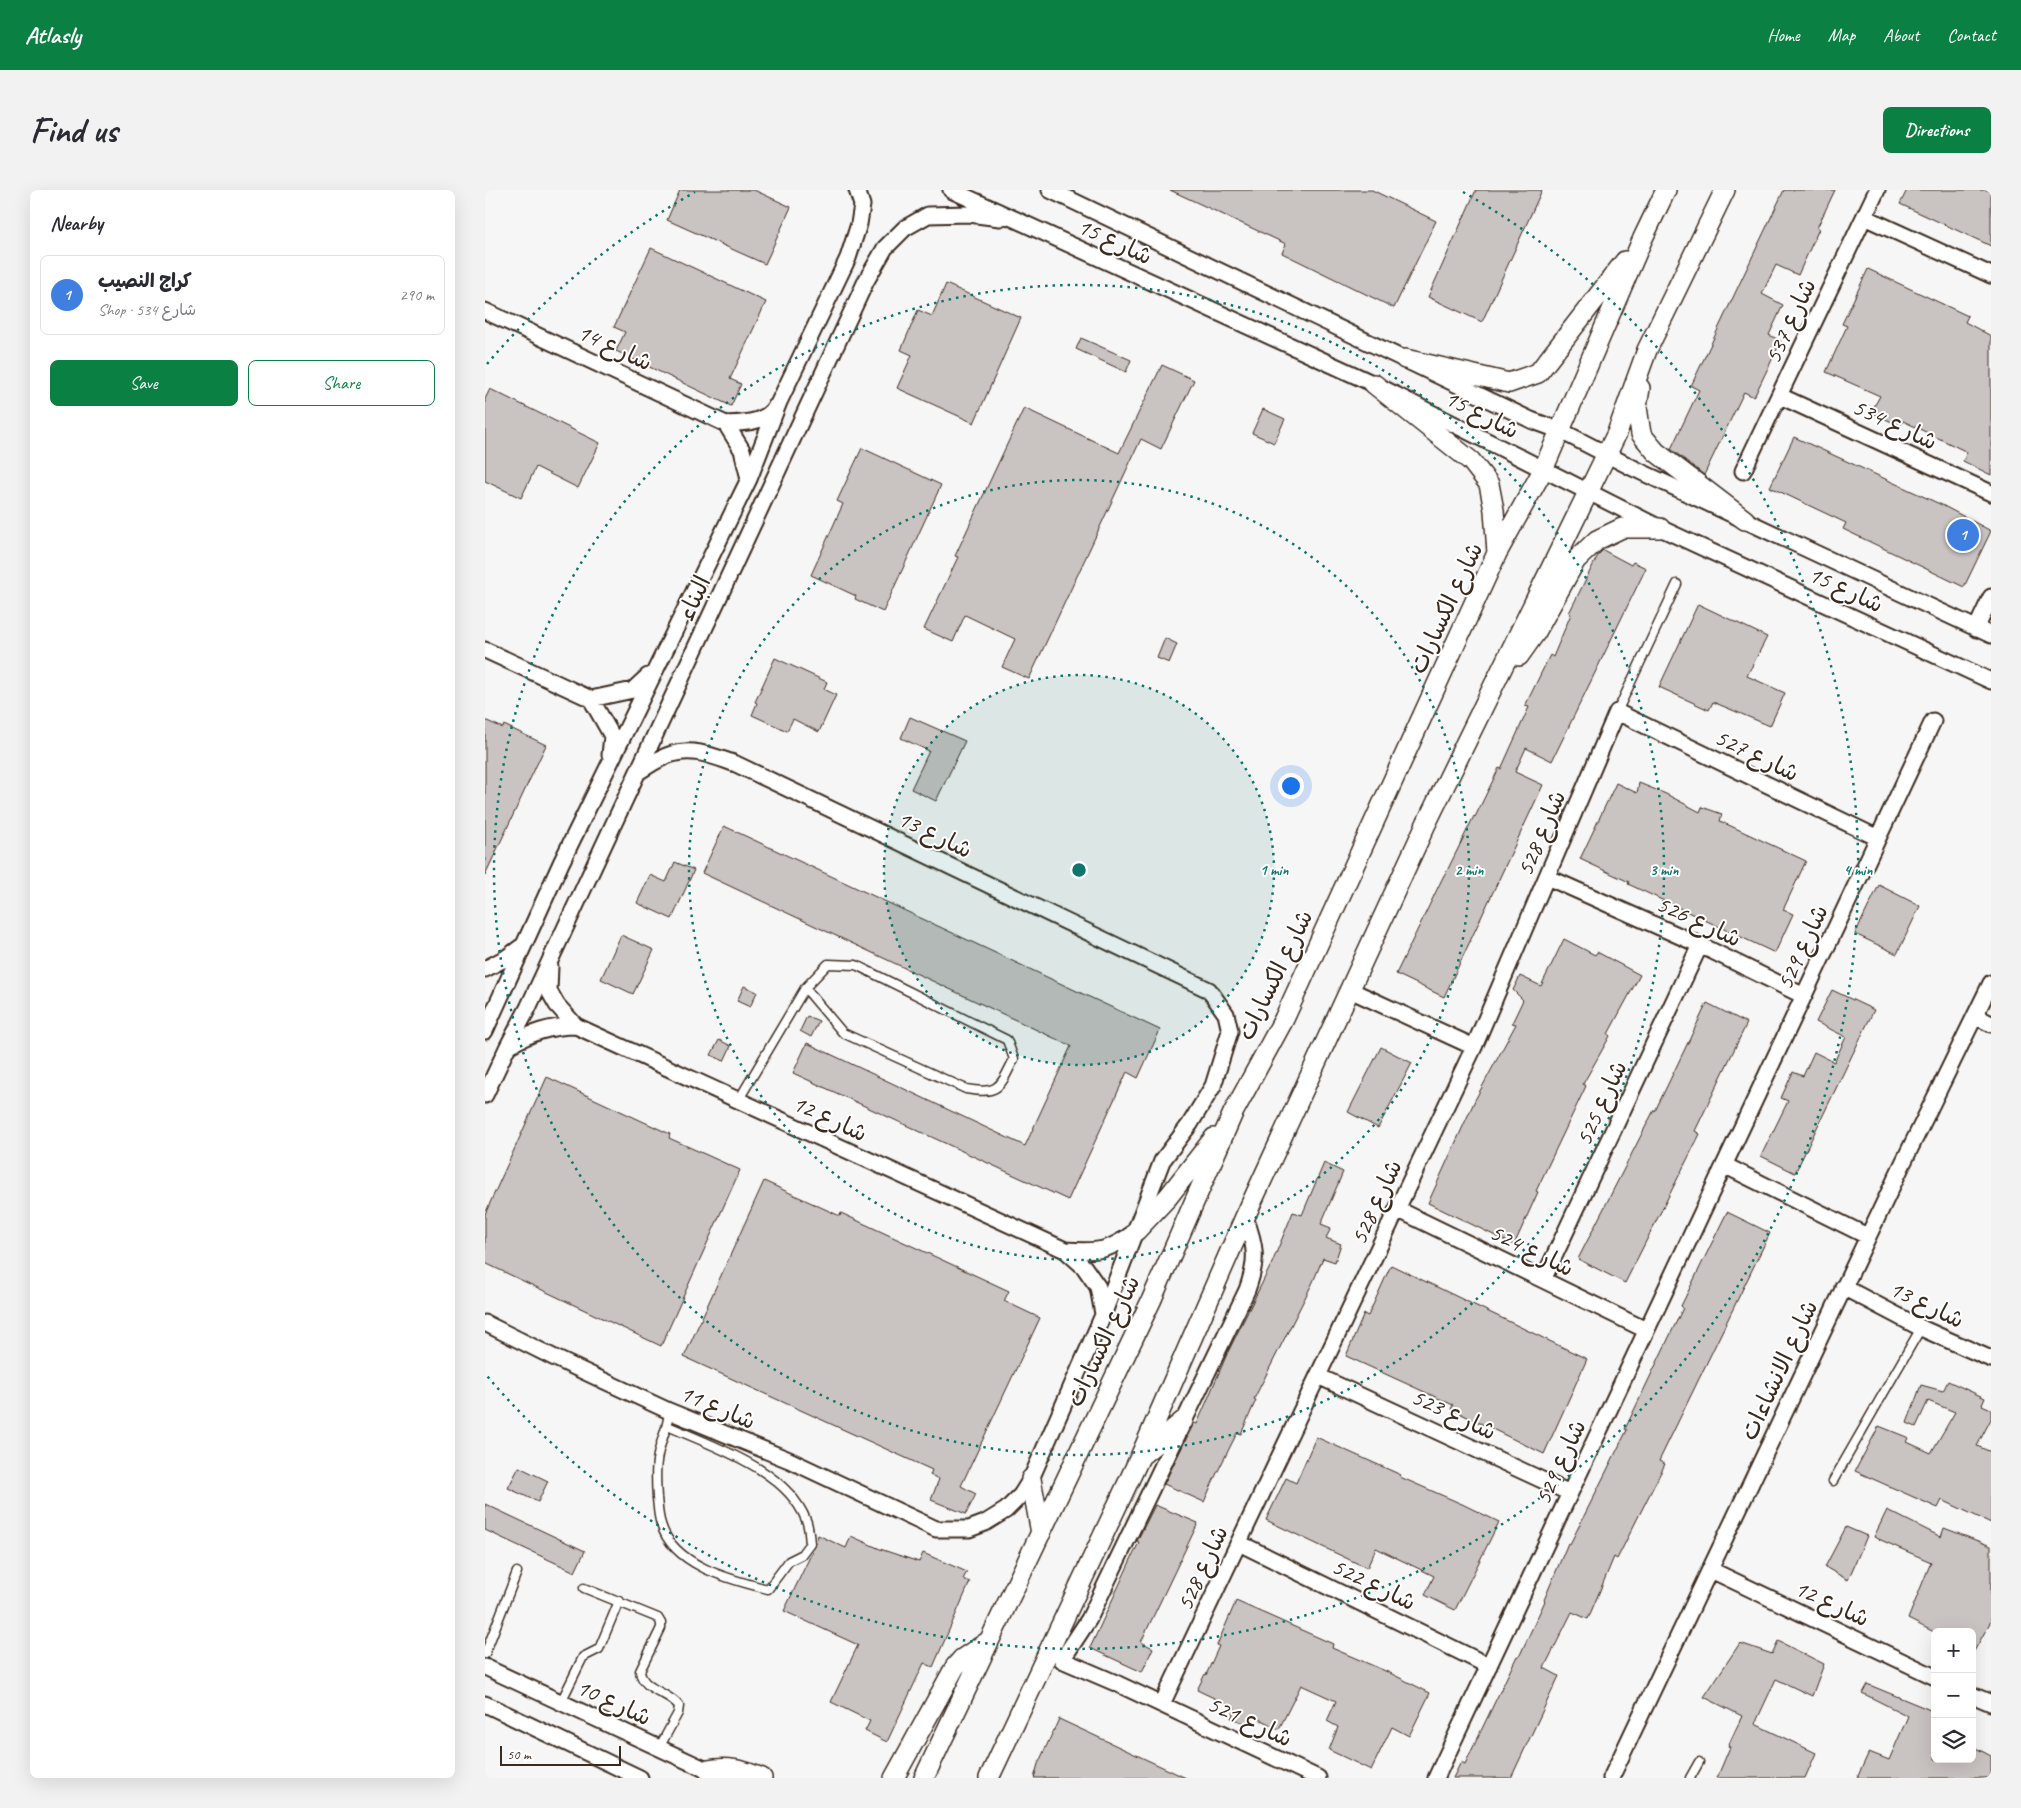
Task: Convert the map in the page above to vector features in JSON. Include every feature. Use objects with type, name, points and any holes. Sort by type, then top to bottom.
[{"type":"street","name":"البناء","points":[[485,1030],[505,989],[522,946],[654,671],[749,480],[779,402],[848,258],[859,224],[862,205],[857,190]]},
{"type":"street","name":"شارع 15","points":[[951,190],[1374,384],[1660,528],[1991,680]]},
{"type":"street","name":"شارع 15","points":[[1050,190],[1531,420],[1561,431],[1606,455],[1991,635]]},
{"type":"street","name":"شارع الكسارات","points":[[924,1778],[1151,1301],[1233,1113],[1284,1019],[1497,553],[1543,470],[1665,190]]},
{"type":"street","points":[[989,1778],[1140,1456],[1245,1216],[1426,824],[1617,433],[1647,350],[1725,190]]},
{"type":"street","name":"شارع 537","points":[[1743,470],[1877,190]]},
{"type":"street","name":"البناء","points":[[485,1095],[507,1046],[528,1008],[866,281],[885,248],[905,228],[928,216],[969,214],[1015,220]]},
{"type":"street","points":[[1864,217],[1991,275]]},
{"type":"street","points":[[1405,359],[1509,384],[1538,373],[1643,238]]},
{"type":"street","name":"شارع 14","points":[[485,311],[726,424]]},
{"type":"street","points":[[1647,350],[1637,407],[1641,434],[1656,452],[1745,520]]},
{"type":"street","points":[[1374,384],[1471,461],[1489,484],[1494,510],[1497,553]]},
{"type":"street","name":"شارع 534","points":[[1780,396],[1991,493]]},
{"type":"street","points":[[749,480],[742,450],[726,424],[741,423],[771,414],[779,402]]},
{"type":"street","points":[[1490,695],[1536,632],[1576,560],[1597,540],[1622,528],[1660,528]]},
{"type":"street","points":[[1977,629],[1991,597]]},
{"type":"street","points":[[485,650],[591,699],[612,736],[608,768]]},
{"type":"street","points":[[591,699],[633,690],[654,671]]},
{"type":"street","name":"شارع 527","points":[[1617,712],[1878,838]]},
{"type":"street","name":"شارع 528","points":[[1162,1704],[1474,1048],[1617,712]]},
{"type":"street","name":"شارع 529","points":[[1436,1778],[1933,721]]},
{"type":"street","name":"شارع 13","points":[[637,772],[671,754],[687,751],[704,752],[736,764],[1209,990]]},
{"type":"street","name":"شارع 526","points":[[1547,877],[1700,945],[1804,996]]},
{"type":"street","name":"شارع 525","points":[[1543,1280],[1700,945]]},
{"type":"street","points":[[485,969],[507,958],[522,946]]},
{"type":"street","name":"شارع 12","points":[[550,959],[549,991],[557,1005],[576,1026],[1065,1250],[1084,1268],[1098,1287],[1103,1315]]},
{"type":"street","name":"شارع الانشاءات","points":[[1611,1778],[1711,1570],[1867,1236],[1991,983]]},
{"type":"street","name":"شارع الكسارات","points":[[936,1529],[969,1529],[985,1523],[1006,1510],[1021,1495],[1031,1479],[1103,1315],[1162,1161],[1190,1124],[1213,1086],[1230,1031],[1226,1014],[1209,990]]},
{"type":"street","points":[[1350,990],[1474,1048]]},
{"type":"street","points":[[1975,1016],[1991,1024]]},
{"type":"street","name":"شارع 12","points":[[507,1046],[545,1028],[576,1026]]},
{"type":"street","points":[[1136,1231],[1168,1197],[1233,1113]]},
{"type":"street","points":[[1724,1165],[1867,1236]]},
{"type":"street","name":"شارع 524","points":[[1397,1209],[1646,1330]]},
{"type":"street","points":[[1162,1704],[1062,1660],[1089,1619],[1247,1290],[1254,1270],[1255,1253],[1253,1237],[1245,1216]]},
{"type":"street","name":"شارع 12","points":[[1065,1250],[1096,1252],[1120,1243],[1136,1231]]},
{"type":"street","name":"شارع 13","points":[[1843,1287],[1921,1328],[1990,1357]]},
{"type":"street","name":"شارع 11","points":[[485,1322],[669,1418],[789,1460],[936,1529]]},
{"type":"street","name":"شارع 523","points":[[1318,1376],[1570,1493]]},
{"type":"street","points":[[1140,1456],[1183,1421]]},
{"type":"street","points":[[1031,1479],[1041,1533]]},
{"type":"street","name":"شارع 522","points":[[1239,1543],[1489,1666]]},
{"type":"street","name":"شارع 12","points":[[1711,1570],[1931,1675]]},
{"type":"street","points":[[894,1778],[955,1667],[962,1658],[989,1641]]},
{"type":"street","name":"شارع 10","points":[[485,1666],[716,1774]]},
{"type":"street","points":[[1976,1696],[1991,1704]]},
{"type":"street","points":[[485,1704],[640,1778]]},
{"type":"street","name":"شارع 521","points":[[1162,1704],[1318,1778]]},
{"type":"street","points":[[716,1774],[722,1768],[741,1770],[762,1778]]},
{"type":"lane","points":[[1617,712],[1677,584]]},
{"type":"lane","points":[[738,1101],[805,988],[828,964],[856,966],[1007,1040],[1014,1059],[1001,1084],[985,1092],[966,1089],[843,1033],[805,988]]},
{"type":"lane","points":[[1833,1481],[1921,1328]]},
{"type":"lane","points":[[669,1418],[755,1467],[773,1479],[797,1502],[807,1521],[810,1543],[801,1555],[789,1561],[768,1590],[723,1577],[688,1560],[665,1533],[661,1524],[656,1484],[657,1456],[669,1418]]},
{"type":"lane","points":[[485,1654],[517,1572]]},
{"type":"lane","points":[[584,1588],[658,1618],[661,1623],[661,1628],[640,1671],[641,1678],[646,1684],[674,1699],[679,1706],[678,1713],[659,1748]]},
{"type":"lane","points":[[561,1702],[583,1657],[599,1648],[619,1601]]},
{"type":"lane","points":[[1690,1778],[1699,1762]]},
{"type":"building","points":[[680,190],[754,190],[791,207],[765,264],[667,220]]},
{"type":"building","points":[[1170,190],[1372,190],[1436,221],[1394,308],[1282,253],[1286,244]]},
{"type":"building","points":[[1476,190],[1542,190],[1482,322],[1428,297]]},
{"type":"building","points":[[1784,190],[1835,190],[1798,275],[1776,265],[1762,294],[1783,305],[1769,335],[1781,341],[1754,397],[1744,392],[1704,475],[1671,449],[1699,390],[1691,386]]},
{"type":"building","points":[[1907,190],[1991,190],[1991,246],[1900,204]]},
{"type":"building","points":[[651,248],[766,302],[730,379],[741,384],[731,406],[616,351],[625,332],[614,327]]},
{"type":"building","points":[[1868,269],[1968,316],[1965,322],[1991,336],[1991,475],[1963,461],[1967,452],[1903,421],[1900,426],[1871,412],[1880,396],[1826,372],[1847,326],[1842,324]]},
{"type":"building","points":[[946,284],[1021,318],[974,423],[897,388],[912,355],[901,350],[918,310],[932,316]]},
{"type":"building","points":[[1081,338],[1131,360],[1126,372],[1076,349]]},
{"type":"building","points":[[1162,365],[1194,380],[1161,449],[1141,439],[1029,679],[1002,667],[1015,639],[965,615],[953,642],[924,629],[958,557],[955,556],[1024,408],[1119,453]]},
{"type":"building","points":[[490,389],[600,443],[578,488],[536,467],[521,498],[485,481],[485,399]]},
{"type":"building","points":[[1263,409],[1285,419],[1274,443],[1252,433]]},
{"type":"building","points":[[1794,437],[1942,505],[1991,531],[1964,587],[1843,529],[1846,523],[1770,487]]},
{"type":"building","points":[[862,448],[941,485],[883,612],[855,599],[856,596],[811,575],[843,504],[837,501]]},
{"type":"building","points":[[1603,550],[1631,565],[1633,562],[1646,568],[1552,761],[1526,748],[1515,772],[1543,785],[1444,997],[1396,974],[1474,816],[1499,768],[1501,769],[1529,707],[1525,706],[1550,655],[1553,657],[1571,614],[1569,613],[1598,555]]},
{"type":"building","points":[[1698,604],[1767,637],[1747,676],[1785,693],[1770,726],[1713,702],[1709,710],[1659,687]]},
{"type":"building","points":[[1165,638],[1177,644],[1169,663],[1157,658]]},
{"type":"building","points":[[775,658],[827,682],[824,689],[836,695],[819,732],[793,719],[787,731],[752,715],[757,703],[755,702]]},
{"type":"building","points":[[910,717],[965,741],[936,801],[911,789],[929,751],[901,738]]},
{"type":"building","points":[[485,720],[503,728],[504,725],[546,745],[485,875]]},
{"type":"building","points":[[1616,783],[1637,793],[1639,783],[1666,794],[1700,812],[1702,807],[1722,814],[1720,821],[1806,861],[1783,910],[1793,914],[1775,953],[1628,884],[1629,882],[1580,859]]},
{"type":"building","points":[[724,826],[1160,1030],[1138,1078],[1127,1072],[1068,1200],[793,1073],[807,1043],[1025,1146],[1071,1046],[702,873]]},
{"type":"building","points":[[675,862],[694,870],[672,919],[637,903],[650,875],[666,882]]},
{"type":"building","points":[[1879,885],[1920,906],[1897,954],[1855,934]]},
{"type":"building","points":[[621,935],[654,950],[633,994],[601,979]]},
{"type":"building","points":[[1564,939],[1595,955],[1597,952],[1640,975],[1608,1034],[1610,1036],[1583,1084],[1586,1086],[1536,1191],[1538,1192],[1514,1245],[1428,1203],[1475,1100],[1516,1024],[1512,1023],[1523,1000],[1513,990],[1520,976],[1541,986]]},
{"type":"building","points":[[744,986],[757,992],[750,1007],[737,1001]]},
{"type":"building","points":[[1832,990],[1874,1010],[1795,1173],[1761,1156],[1788,1101],[1781,1098],[1793,1072],[1803,1076],[1814,1052],[1834,1062],[1846,1037],[1816,1022]]},
{"type":"building","points":[[1707,1003],[1747,1023],[1695,1131],[1700,1134],[1625,1283],[1578,1259],[1655,1111]]},
{"type":"building","points":[[807,1016],[819,1021],[811,1037],[800,1031]]},
{"type":"building","points":[[719,1040],[731,1046],[724,1061],[711,1055]]},
{"type":"building","points":[[1381,1047],[1412,1063],[1378,1128],[1348,1112]]},
{"type":"building","points":[[547,1077],[670,1134],[669,1138],[740,1170],[661,1346],[485,1263],[485,1214]]},
{"type":"building","points":[[1324,1163],[1343,1172],[1321,1224],[1331,1228],[1326,1238],[1341,1244],[1335,1262],[1323,1258],[1313,1282],[1254,1399],[1256,1400],[1241,1434],[1237,1433],[1204,1502],[1164,1484],[1194,1423],[1197,1424],[1227,1354],[1272,1263],[1293,1212],[1302,1215]]},
{"type":"building","points":[[764,1181],[840,1216],[841,1213],[1009,1291],[1004,1301],[1040,1318],[961,1486],[976,1494],[966,1514],[931,1500],[939,1479],[930,1475],[932,1470],[684,1357]]},
{"type":"building","points":[[1727,1212],[1770,1233],[1659,1461],[1665,1464],[1617,1559],[1614,1557],[1588,1619],[1572,1612],[1544,1668],[1559,1676],[1511,1778],[1453,1778],[1461,1762],[1465,1764],[1517,1656],[1519,1657],[1545,1601],[1568,1543],[1570,1544],[1627,1430],[1625,1429],[1683,1308],[1681,1306]]},
{"type":"building","points":[[1391,1265],[1587,1359],[1544,1454],[1451,1409],[1453,1405],[1346,1356],[1364,1314],[1368,1316]]},
{"type":"building","points":[[1948,1381],[1985,1398],[1982,1405],[1991,1409],[1991,1419],[1977,1446],[1991,1452],[1991,1523],[1942,1500],[1938,1508],[1855,1471],[1879,1426],[1909,1438],[1907,1442],[1931,1453],[1955,1412],[1928,1401],[1916,1427],[1907,1423],[1921,1385],[1943,1391]]},
{"type":"building","points":[[1316,1437],[1499,1522],[1455,1610],[1425,1595],[1434,1576],[1376,1548],[1367,1568],[1266,1520],[1286,1478],[1296,1483]]},
{"type":"building","points":[[519,1467],[548,1481],[538,1502],[508,1488]]},
{"type":"building","points":[[485,1504],[585,1551],[575,1572],[485,1530]]},
{"type":"building","points":[[1155,1505],[1198,1523],[1141,1642],[1153,1648],[1142,1672],[1090,1648]]},
{"type":"building","points":[[1887,1510],[1941,1537],[1944,1528],[1991,1546],[1991,1621],[1976,1648],[1976,1628],[1931,1628],[1931,1630],[1908,1619],[1931,1562],[1874,1537]]},
{"type":"building","points":[[1846,1527],[1867,1536],[1848,1580],[1825,1567]]},
{"type":"building","points":[[818,1535],[846,1548],[851,1536],[880,1549],[919,1562],[923,1553],[967,1572],[963,1579],[970,1582],[933,1667],[924,1663],[887,1742],[865,1731],[870,1721],[831,1702],[858,1645],[784,1611],[815,1546]]},
{"type":"building","points":[[1236,1601],[1333,1644],[1332,1648],[1430,1693],[1409,1736],[1392,1727],[1371,1770],[1329,1750],[1338,1727],[1327,1721],[1336,1701],[1301,1685],[1279,1729],[1253,1716],[1250,1725],[1231,1718],[1235,1708],[1197,1690],[1219,1646],[1217,1645]]},
{"type":"building","points":[[1778,1641],[1824,1664],[1812,1696],[1776,1679],[1755,1724],[1816,1753],[1805,1778],[1717,1778],[1730,1747],[1728,1746],[1742,1716],[1704,1697],[1740,1643],[1772,1654]]},
{"type":"building","points":[[1867,1684],[1931,1710],[1931,1763],[1976,1763],[1976,1748],[1991,1756],[1991,1778],[1857,1778],[1869,1752],[1889,1760],[1908,1716],[1862,1693]]},
{"type":"building","points":[[1059,1719],[1186,1778],[1034,1778],[1038,1764]]},
{"type":"place","name":"كراج النصيب","points":[[1963,535]]}]
